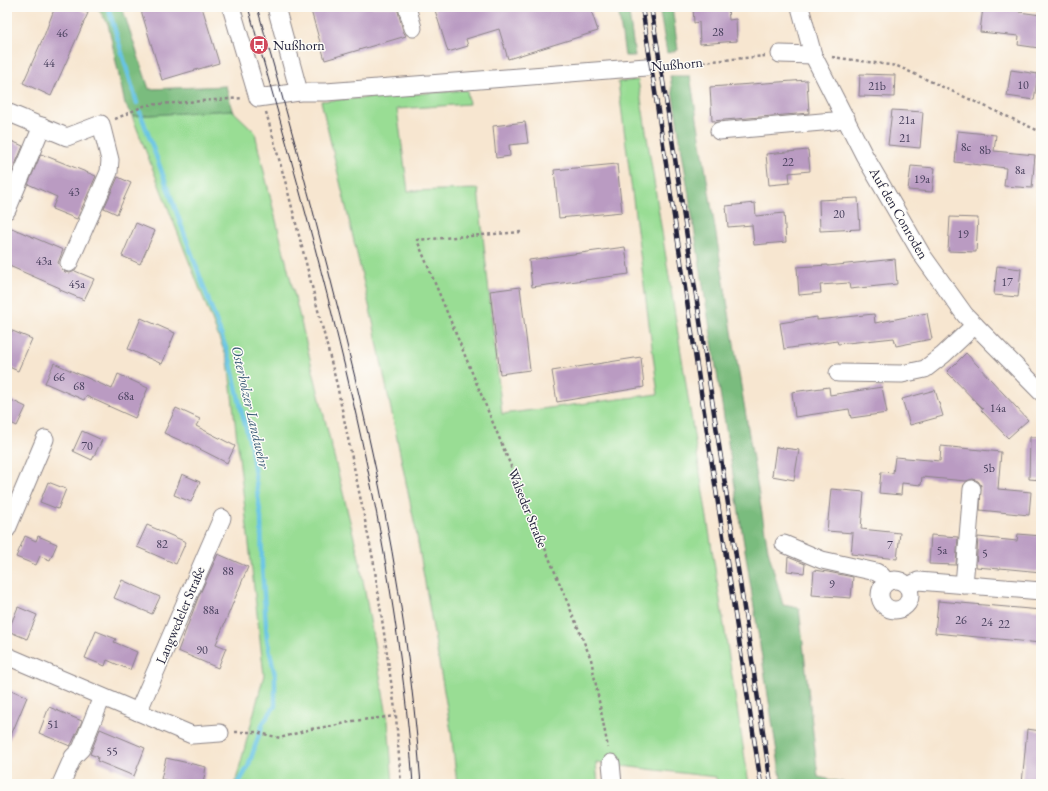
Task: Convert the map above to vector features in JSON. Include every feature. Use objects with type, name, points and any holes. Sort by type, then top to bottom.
[{"type":"street","points":[[231,7],[258,98]]},
{"type":"street","points":[[276,7],[299,92]]},
{"type":"street","points":[[407,7],[413,28]]},
{"type":"street","name":"Auf den Conroden","points":[[800,7],[813,55],[864,155],[922,255],[965,315],[1041,392]]},
{"type":"street","points":[[780,54],[813,55]]},
{"type":"street","name":"Nußhorn","points":[[258,98],[299,92],[326,92],[646,67]]},
{"type":"street","points":[[7,112],[67,137],[101,124],[110,160],[109,172],[70,263]]},
{"type":"street","points":[[719,131],[833,121],[846,118]]},
{"type":"street","points":[[7,210],[42,126]]},
{"type":"street","points":[[838,373],[902,374],[925,369],[943,355],[975,325]]},
{"type":"street","points":[[7,529],[45,439]]},
{"type":"street","points":[[964,584],[972,489]]},
{"type":"street","name":"Langwedeler Straße","points":[[138,712],[222,518]]},
{"type":"street","points":[[784,544],[822,560],[876,572],[881,574],[886,582]]},
{"type":"street","points":[[898,580],[904,582],[908,586],[910,598],[903,608],[891,610],[881,603],[879,591],[886,582],[898,580]]},
{"type":"street","points":[[908,586],[918,581],[1041,591]]},
{"type":"street","points":[[7,656],[192,735],[220,733]]},
{"type":"street","points":[[61,784],[73,757],[81,749],[102,697]]},
{"type":"street","points":[[610,763],[613,784]]},
{"type":"path","name":"Nußhorn","points":[[646,67],[780,54]]},
{"type":"path","points":[[813,55],[897,66],[1041,132]]},
{"type":"path","points":[[101,124],[146,105],[242,98],[258,98],[266,112],[288,188],[337,385],[374,564],[396,716],[401,784]]},
{"type":"path","name":"Walseder Straße","points":[[521,232],[417,240],[591,659],[610,763]]},
{"type":"path","points":[[220,733],[256,732],[280,738],[311,729],[338,725],[354,720],[396,716]]},
{"type":"green space","points":[[97,7],[122,7],[149,89],[226,86],[232,110],[132,116],[125,104],[108,24]]},
{"type":"green space","points":[[618,7],[628,7],[635,56],[625,56]]},
{"type":"green space","points":[[659,7],[672,7],[678,50],[667,53]]},
{"type":"green space","points":[[670,76],[690,76],[768,550],[783,605],[799,608],[818,777],[851,784],[782,784]]},
{"type":"green space","points":[[638,80],[749,784],[717,784],[716,777],[596,763],[598,784],[457,784],[451,731],[416,531],[373,322],[321,101],[467,90],[469,104],[397,109],[408,191],[478,189],[502,414],[658,394],[618,82]]},
{"type":"green space","points":[[232,110],[255,132],[359,558],[388,721],[393,784],[235,784],[264,675],[228,361],[132,116]]},
{"type":"building","points":[[55,7],[74,7],[88,13],[51,96],[23,83]]},
{"type":"building","points":[[140,7],[202,7],[219,63],[162,80]]},
{"type":"building","points":[[310,7],[397,7],[403,31],[406,36],[325,60]]},
{"type":"building","points":[[434,7],[590,7],[598,31],[508,59],[499,29],[466,39],[468,46],[448,52]]},
{"type":"building","points":[[693,7],[728,7],[729,20],[736,19],[737,41],[700,44],[699,22],[694,23]]},
{"type":"building","points":[[983,7],[1019,10],[1019,12],[1041,15],[1039,48],[1018,45],[1019,36],[980,32]]},
{"type":"building","points":[[1011,70],[1038,74],[1034,100],[1007,96]]},
{"type":"building","points":[[860,74],[895,75],[894,97],[859,96]]},
{"type":"building","points":[[807,80],[809,113],[712,121],[710,87]]},
{"type":"building","points":[[892,110],[923,112],[920,148],[888,145]]},
{"type":"building","points":[[525,122],[528,143],[509,145],[510,156],[496,158],[493,126]]},
{"type":"building","points":[[958,131],[996,135],[994,151],[1035,155],[1032,188],[1004,186],[1006,168],[955,162]]},
{"type":"building","points":[[7,139],[23,146],[10,177],[7,175]]},
{"type":"building","points":[[808,150],[810,171],[789,173],[790,183],[769,185],[766,154]]},
{"type":"building","points":[[41,154],[96,176],[77,219],[52,209],[57,197],[28,184]]},
{"type":"building","points":[[617,164],[622,212],[559,218],[554,170]]},
{"type":"building","points":[[911,166],[935,168],[932,192],[908,190]]},
{"type":"building","points":[[118,177],[131,183],[117,214],[104,208]]},
{"type":"building","points":[[858,198],[860,229],[820,231],[819,200]]},
{"type":"building","points":[[755,203],[756,216],[784,213],[786,242],[754,245],[752,225],[728,227],[726,206]]},
{"type":"building","points":[[950,217],[978,218],[976,252],[948,251]]},
{"type":"building","points":[[136,223],[155,231],[140,264],[122,256]]},
{"type":"building","points":[[7,226],[63,250],[58,263],[65,272],[70,273],[75,271],[94,279],[84,300],[7,265]]},
{"type":"building","points":[[625,247],[629,274],[532,287],[529,260]]},
{"type":"building","points":[[895,259],[897,284],[850,289],[849,283],[820,285],[821,293],[799,295],[797,267],[828,266]]},
{"type":"building","points":[[997,266],[1021,269],[1018,297],[994,295]]},
{"type":"building","points":[[520,287],[530,370],[500,374],[490,291]]},
{"type":"building","points":[[927,313],[932,339],[896,346],[894,338],[838,344],[837,341],[784,349],[780,323],[817,317],[817,320],[874,314],[875,323]]},
{"type":"building","points":[[141,318],[175,333],[162,364],[128,349]]},
{"type":"building","points":[[10,330],[32,339],[18,371],[7,366],[7,338]]},
{"type":"building","points":[[966,353],[1028,420],[1008,438],[981,410],[983,409],[947,372]]},
{"type":"building","points":[[641,357],[644,387],[557,402],[552,371]]},
{"type":"building","points":[[54,363],[112,389],[118,374],[148,388],[135,418],[86,396],[84,400],[45,383]]},
{"type":"building","points":[[829,387],[830,395],[882,387],[887,413],[851,418],[849,409],[795,417],[792,392]]},
{"type":"building","points":[[935,390],[943,416],[910,425],[902,399]]},
{"type":"building","points":[[7,398],[26,407],[17,426],[7,421]]},
{"type":"building","points":[[176,408],[200,419],[196,426],[235,446],[227,463],[188,443],[164,433]]},
{"type":"building","points":[[82,431],[102,440],[92,460],[73,451]]},
{"type":"building","points":[[1030,437],[1041,437],[1041,480],[1029,479]]},
{"type":"building","points":[[941,446],[1001,452],[998,489],[1031,492],[1029,515],[980,510],[981,485],[978,481],[973,479],[966,481],[922,477],[921,485],[902,483],[901,495],[879,493],[881,472],[893,473],[895,457],[940,461]]},
{"type":"building","points":[[776,447],[799,450],[794,480],[772,476]]},
{"type":"building","points":[[182,474],[200,482],[191,502],[174,495]]},
{"type":"building","points":[[48,482],[66,489],[58,509],[40,502]]},
{"type":"building","points":[[831,489],[864,492],[861,529],[900,533],[897,559],[851,554],[853,533],[827,531]]},
{"type":"building","points":[[147,525],[186,542],[176,564],[137,547]]},
{"type":"building","points":[[1018,534],[1041,536],[1041,572],[976,567],[978,537],[1017,541]]},
{"type":"building","points":[[931,535],[958,537],[956,565],[929,564]]},
{"type":"building","points":[[25,536],[36,541],[38,536],[57,544],[50,560],[40,556],[36,565],[16,557]]},
{"type":"building","points":[[218,554],[248,567],[216,644],[226,648],[218,668],[178,651],[198,598]]},
{"type":"building","points":[[788,557],[805,564],[804,573],[787,571]]},
{"type":"building","points":[[814,570],[853,577],[851,598],[812,595]]},
{"type":"building","points":[[122,580],[160,597],[152,614],[114,598]]},
{"type":"building","points":[[938,601],[1041,610],[1041,643],[935,633]]},
{"type":"building","points":[[18,607],[37,615],[27,639],[8,631]]},
{"type":"building","points":[[96,631],[116,639],[114,642],[137,652],[130,670],[107,660],[105,666],[85,658]]},
{"type":"building","points":[[7,688],[27,697],[7,745]]},
{"type":"building","points":[[49,707],[82,721],[70,746],[39,733]]},
{"type":"building","points":[[100,729],[145,748],[134,776],[97,761],[98,757],[90,754]]},
{"type":"building","points":[[1027,729],[1041,731],[1041,784],[1022,784]]},
{"type":"building","points":[[166,758],[206,767],[203,784],[184,784],[161,779]]},
{"type":"waterway","name":"Osterholzer Landwehr","points":[[108,7],[137,103]]},
{"type":"waterway","name":"Osterholzer Landwehr","points":[[140,112],[230,359],[251,447],[261,518],[262,566],[267,639],[275,675],[275,706],[263,723],[248,767],[238,784]]},
{"type":"tram line","points":[[248,7],[302,198],[327,295],[351,392],[372,489],[390,587],[404,685],[413,784]]},
{"type":"tram line","points":[[257,7],[295,142],[330,277],[355,376],[377,475],[392,552],[404,629],[414,707],[421,784]]},
{"type":"railway","points":[[642,7],[761,784]]},
{"type":"railway","points":[[651,7],[771,784]]},
{"type":"place","name":"Nußhorn","points":[[259,45]]}]
